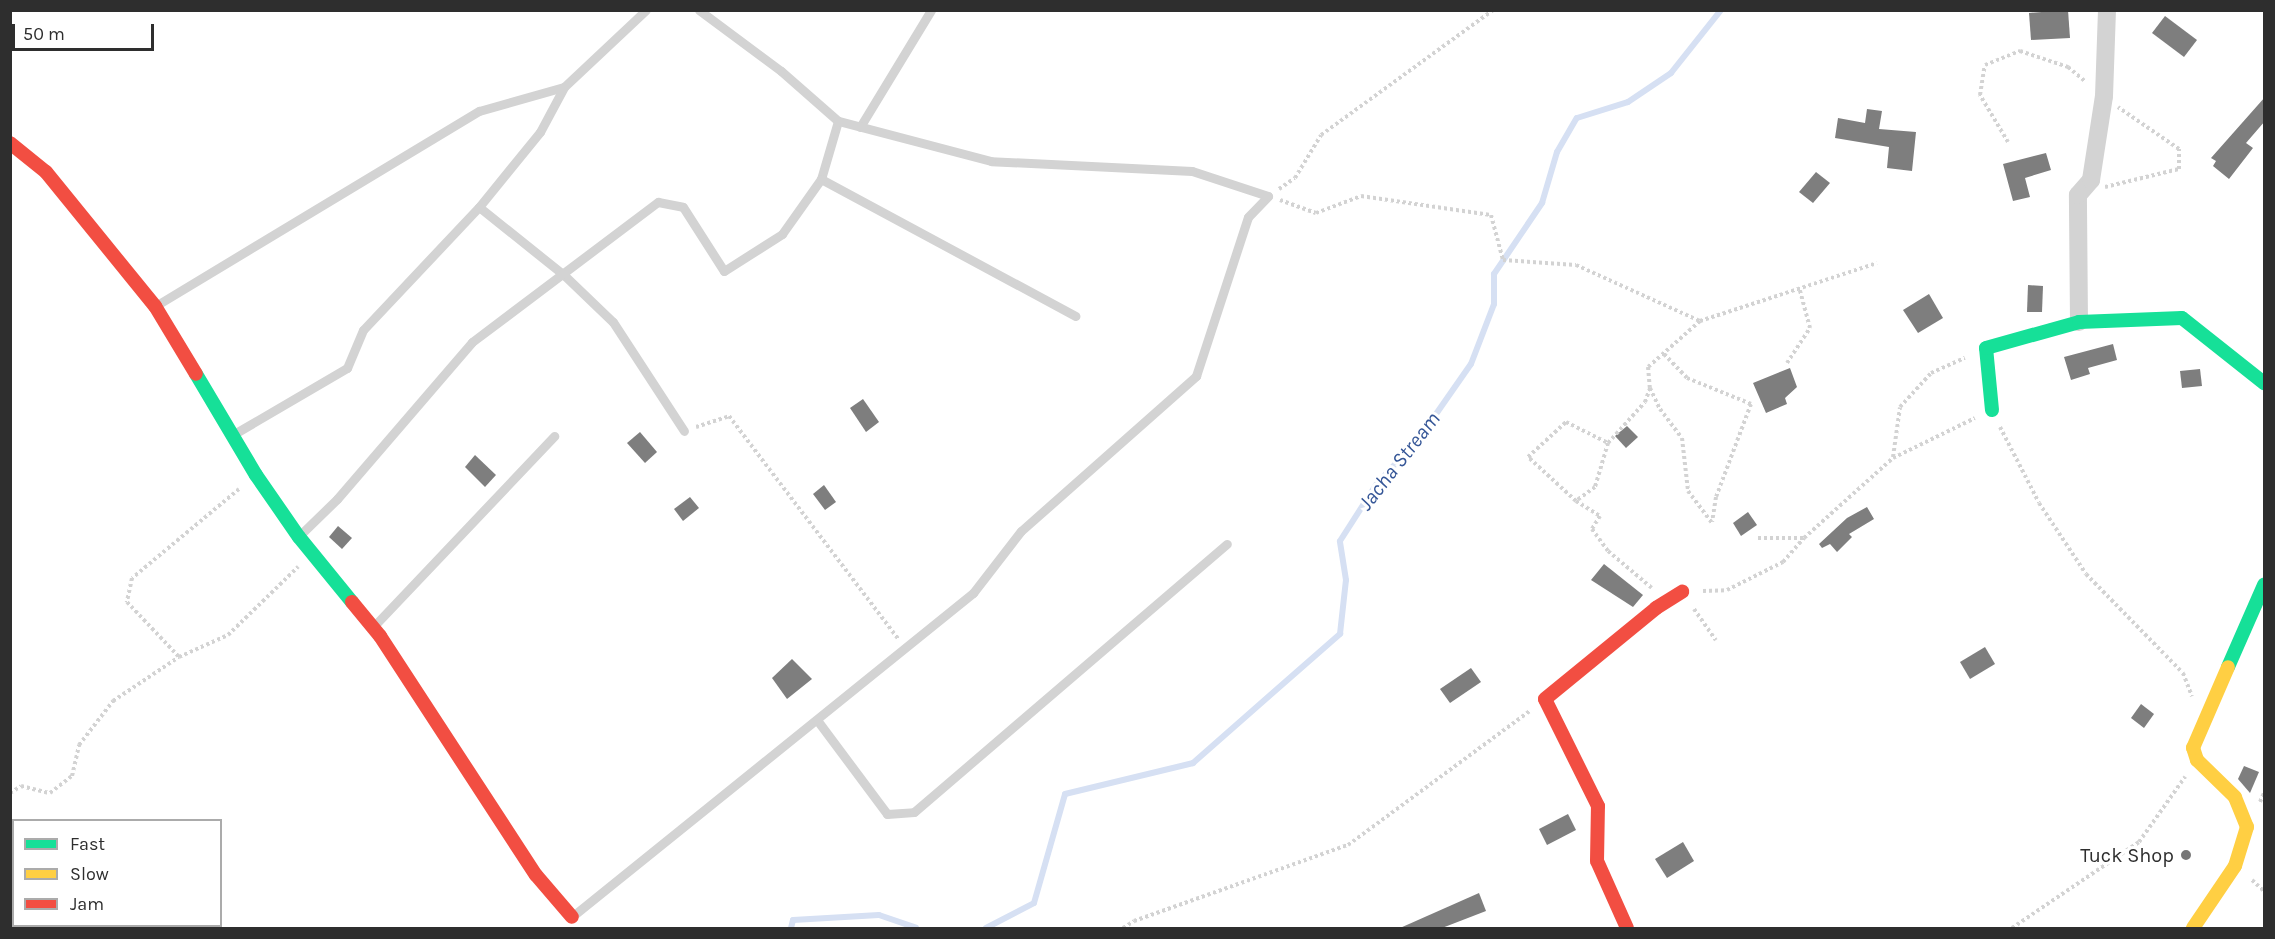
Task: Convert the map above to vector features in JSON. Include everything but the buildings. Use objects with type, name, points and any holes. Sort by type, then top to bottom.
[{"type":"street","points":[[2079,322],[2078,195],[2091,180],[2104,96],[2107,10]]},
{"type":"street","points":[[10,143],[46,172],[155,306],[256,475],[298,537],[373,627],[536,875],[572,916]]},
{"type":"street","points":[[1992,410],[1986,348],[2079,322],[2182,318],[2265,383]]},
{"type":"street","points":[[2193,928],[2235,866],[2247,827],[2235,797],[2198,760],[2193,748],[2265,585]]},
{"type":"street","points":[[1622,927],[1597,861],[1598,806],[1545,699],[1656,608],[1682,592]]},
{"type":"lane","points":[[232,435],[347,368],[363,330],[479,207],[540,132],[564,87],[646,10]]},
{"type":"lane","points":[[572,916],[973,593],[1021,531],[1196,376],[1248,217],[1268,196],[1192,171],[991,161],[838,121],[781,71],[699,10]]},
{"type":"lane","points":[[860,127],[931,10]]},
{"type":"lane","points":[[155,306],[479,111],[564,87]]},
{"type":"lane","points":[[298,537],[337,499],[472,342],[565,276],[658,202],[684,207],[724,271],[782,234],[821,179],[838,121]]},
{"type":"lane","points":[[821,179],[1075,316]]},
{"type":"lane","points":[[479,207],[565,276],[613,322],[684,431]]},
{"type":"lane","points":[[373,627],[554,436]]},
{"type":"lane","points":[[817,720],[887,814],[914,812],[1227,544]]},
{"type":"path","points":[[1268,196],[1295,178],[1322,135],[1492,10]]},
{"type":"path","points":[[1268,196],[1316,213],[1361,196],[1491,215],[1503,260],[1576,265],[1701,321]]},
{"type":"path","points":[[1576,501],[1595,487],[1608,443],[1645,402],[1650,388],[1648,367],[1701,321],[1877,263]]},
{"type":"path","points":[[1787,363],[1810,328],[1799,287]]},
{"type":"path","points":[[1893,458],[1900,407],[1931,373],[1986,348]]},
{"type":"path","points":[[1650,388],[1682,438],[1688,492],[1712,523],[1716,497],[1752,405],[1688,378],[1664,354]]},
{"type":"path","points":[[1608,443],[1566,422],[1528,457],[1576,501],[1600,516],[1592,529],[1608,551],[1654,590],[1682,592],[1727,590],[1784,561],[1804,538],[1893,458],[1992,410],[2039,503],[2086,574],[2183,673],[2192,695],[2190,705]]},
{"type":"path","points":[[684,431],[729,416],[906,649]]},
{"type":"path","points":[[179,657],[127,602],[132,578],[256,475]]},
{"type":"path","points":[[1758,538],[1804,538]]},
{"type":"path","points":[[10,793],[21,786],[50,793],[72,776],[79,745],[113,701],[179,657],[228,635],[312,553]]},
{"type":"path","points":[[1682,592],[1716,640]]},
{"type":"path","points":[[1123,928],[1134,921],[1348,845],[1545,699]]},
{"type":"path","points":[[2012,928],[2139,842],[2198,760]]},
{"type":"waterway","name":"Jacha Stream","points":[[986,928],[1034,903],[1065,794],[1193,763],[1340,634],[1346,580],[1340,541],[1376,485],[1420,437],[1471,364],[1494,304],[1494,274],[1542,203],[1557,152],[1577,118],[1628,102],[1671,73],[1721,10]]},
{"type":"waterway","name":"Jacha Stream","points":[[791,928],[793,920],[879,915],[916,928]]},
{"type":"traffic: fast","points":[[1992,410],[1986,348],[2079,322],[2182,318],[2264,383]]},
{"type":"traffic: fast","points":[[196,374],[256,475],[299,537],[352,602]]},
{"type":"traffic: fast","points":[[2228,667],[2264,585]]},
{"type":"traffic: slow","points":[[2193,928],[2235,866],[2247,827],[2235,797],[2197,760],[2193,748],[2228,667]]},
{"type":"traffic: jam","points":[[10,143],[46,172],[155,306],[196,374]]},
{"type":"traffic: jam","points":[[1627,928],[1597,861],[1598,806],[1545,699],[1656,608],[1682,592]]},
{"type":"traffic: jam","points":[[352,602],[380,636],[536,875],[572,917]]},
{"type":"place","name":"Tuck Shop","points":[[2186,855]]}]
